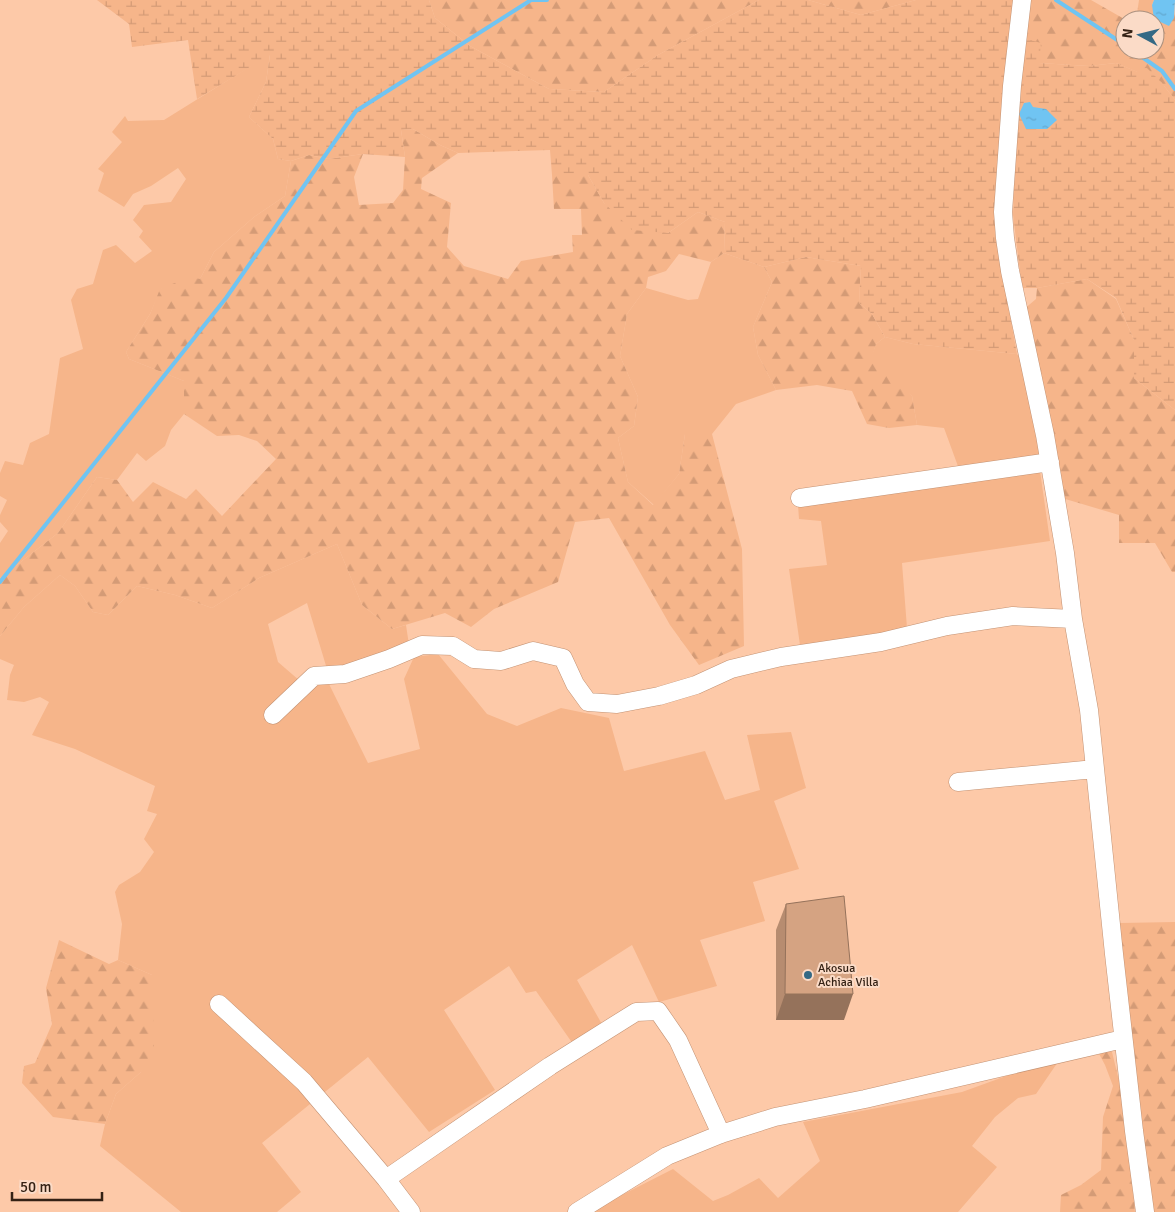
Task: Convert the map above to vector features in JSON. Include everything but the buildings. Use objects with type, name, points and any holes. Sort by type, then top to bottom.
[{"type":"street","points":[[1022,0],[1012,86],[1003,212],[1010,271],[1050,462],[1065,553],[1073,619],[1090,710],[1123,1039],[1145,1212]]},
{"type":"street","points":[[800,498],[1050,462]]},
{"type":"street","points":[[273,715],[314,676],[345,674],[422,645],[453,646],[474,659],[501,661],[533,651],[563,658],[575,684],[588,702],[617,704],[659,696],[696,685],[731,669],[781,657],[881,642],[947,626],[1013,616],[1073,619]]},
{"type":"street","points":[[958,782],[1095,769]]},
{"type":"street","points":[[219,1004],[304,1082],[386,1179],[411,1212]]},
{"type":"street","points":[[386,1179],[550,1066],[636,1012],[658,1011],[678,1040],[721,1134]]},
{"type":"street","points":[[577,1212],[667,1156],[721,1134],[776,1117],[865,1099],[1123,1039]]},
{"type":"green space","points":[[97,0],[429,0],[435,18],[470,46],[549,89],[604,92],[658,55],[759,0],[808,0],[861,15],[916,0],[1014,0],[1002,98],[995,234],[1017,354],[913,344],[885,337],[872,314],[859,303],[861,266],[806,257],[764,267],[724,253],[725,222],[698,212],[668,233],[632,230],[604,203],[588,175],[552,175],[550,150],[458,153],[413,129],[401,130],[405,157],[363,154],[328,159],[309,155],[291,161],[278,159],[273,139],[249,117],[266,82],[270,55],[197,99],[188,40],[132,47],[129,24]]},
{"type":"green space","points":[[429,0],[759,0],[658,55],[604,92],[549,89],[470,46],[435,18]]},
{"type":"green space","points":[[808,0],[916,0],[861,15]]},
{"type":"green space","points":[[1030,0],[1091,0],[1115,14],[1115,60],[1165,60],[1165,13],[1174,18],[1175,12],[1175,100],[1161,82],[1116,63],[1089,66],[1039,63],[1023,38]]},
{"type":"green space","points":[[1139,0],[1154,0],[1152,5],[1160,10],[1138,10]]},
{"type":"green space","points":[[1023,38],[1041,43],[1039,63],[1089,66],[1116,63],[1138,72],[1146,67],[1175,100],[1175,410],[1134,378],[1134,340],[1116,298],[1087,279],[1037,288],[1022,288],[1013,215],[1017,110]]},
{"type":"green space","points":[[270,54],[266,82],[249,117],[273,139],[278,159],[291,161],[285,196],[254,217],[214,252],[200,279],[161,289],[150,314],[126,352],[129,359],[184,381],[184,414],[171,430],[165,446],[146,461],[137,453],[117,480],[97,477],[58,533],[0,578],[0,543],[8,531],[0,522],[0,515],[7,500],[0,496],[0,473],[5,461],[23,465],[30,443],[49,434],[60,358],[83,349],[71,300],[77,289],[93,284],[103,250],[116,245],[135,263],[152,251],[139,237],[143,231],[133,220],[144,205],[171,202],[186,179],[178,168],[151,186],[133,194],[124,207],[98,191],[104,173],[98,169],[122,142],[112,132],[125,116],[128,121],[164,120]]},
{"type":"green space","points":[[413,129],[458,153],[422,178],[421,189],[451,203],[447,247],[464,266],[508,279],[521,261],[573,252],[572,235],[582,235],[581,209],[554,209],[552,175],[588,175],[604,203],[668,233],[698,212],[725,222],[724,253],[711,262],[679,254],[666,271],[648,277],[646,288],[627,314],[620,356],[638,397],[634,426],[618,438],[628,482],[653,505],[679,474],[685,434],[712,434],[742,549],[744,646],[699,665],[670,625],[609,518],[575,522],[558,582],[494,609],[471,627],[445,613],[392,629],[362,605],[337,544],[259,578],[212,608],[175,595],[137,586],[108,615],[93,612],[75,586],[60,575],[24,607],[0,636],[0,578],[58,533],[97,477],[117,480],[133,502],[153,482],[186,499],[196,489],[222,516],[276,459],[257,441],[239,435],[217,436],[184,414],[184,381],[129,359],[126,352],[150,314],[160,289],[189,277],[200,279],[214,252],[254,217],[285,196],[291,161],[309,155],[328,159],[363,154],[354,177],[359,205],[393,203],[403,190],[405,157],[401,130]]},
{"type":"green space","points":[[724,253],[764,267],[772,282],[753,327],[758,355],[776,390],[736,404],[712,434],[685,434],[679,474],[654,505],[628,482],[618,438],[634,426],[638,397],[620,356],[627,314],[646,288],[688,300],[698,299],[711,262]]},
{"type":"green space","points":[[806,257],[861,266],[859,303],[872,314],[885,337],[876,344],[871,361],[892,374],[912,396],[917,425],[889,428],[867,424],[852,391],[817,385],[776,390],[758,355],[753,327],[772,282],[764,267]]},
{"type":"green space","points":[[1087,279],[1116,299],[1134,340],[1134,378],[1175,410],[1175,572],[1172,572],[1155,543],[1119,543],[1119,515],[1062,498],[1023,310],[1036,299],[1037,288]]},
{"type":"green space","points":[[885,337],[913,344],[1017,354],[1022,360],[1040,448],[1039,459],[959,469],[944,428],[917,425],[912,396],[870,361],[876,344]]},
{"type":"green space","points":[[1040,471],[1050,541],[902,563],[907,628],[871,638],[800,645],[789,569],[827,565],[821,521],[799,519],[798,505]]},
{"type":"green space","points":[[337,544],[362,605],[392,629],[406,625],[409,645],[352,668],[327,669],[307,603],[268,624],[278,662],[300,681],[329,684],[368,763],[420,749],[404,679],[414,657],[438,654],[487,714],[517,726],[561,708],[609,718],[624,771],[705,751],[725,800],[760,790],[747,735],[791,732],[806,788],[774,801],[799,869],[753,882],[765,921],[700,940],[717,986],[659,1002],[632,945],[577,980],[603,1026],[573,1044],[536,991],[526,993],[509,966],[444,1010],[495,1090],[429,1132],[368,1057],[262,1143],[301,1192],[277,1212],[181,1212],[100,1146],[105,1124],[116,1094],[141,1072],[152,975],[118,960],[122,924],[115,892],[119,885],[140,872],[154,852],[144,839],[157,814],[147,811],[155,786],[75,749],[32,735],[49,702],[40,697],[24,702],[7,700],[10,675],[14,665],[0,659],[0,636],[24,607],[60,575],[75,586],[93,612],[108,615],[137,586],[175,595],[212,608],[259,578]]},
{"type":"green space","points":[[1175,922],[1175,1212],[1153,1212],[1139,1119],[1119,923]]},
{"type":"green space","points":[[59,940],[109,964],[118,960],[152,975],[154,1047],[141,1072],[116,1094],[105,1124],[53,1117],[22,1083],[24,1066],[35,1063],[52,1024],[46,988]]},
{"type":"green space","points":[[1097,1050],[1112,1052],[1122,1093],[1135,1212],[1060,1212],[1061,1195],[1081,1185],[1101,1170],[1103,1117],[1113,1086]]},
{"type":"green space","points":[[1062,1056],[1036,1094],[1018,1098],[995,1117],[972,1146],[997,1167],[958,1212],[593,1212],[673,1169],[713,1201],[759,1178],[778,1198],[820,1161],[803,1122],[962,1092]]},
{"type":"water","points":[[1154,0],[1175,0],[1174,18],[1169,26],[1165,24],[1165,10],[1153,10]]},
{"type":"water","points":[[1030,102],[1033,107],[1046,109],[1057,120],[1047,129],[1026,129],[1019,114],[1024,103]]},
{"type":"waterway","points":[[0,582],[226,298],[356,111],[531,0],[547,0]]},
{"type":"waterway","points":[[1056,0],[1115,38]]},
{"type":"waterway","points":[[1146,60],[1162,71],[1175,89]]},
{"type":"place","name":"Akosua Achiaa Villa","points":[[808,975]]}]
